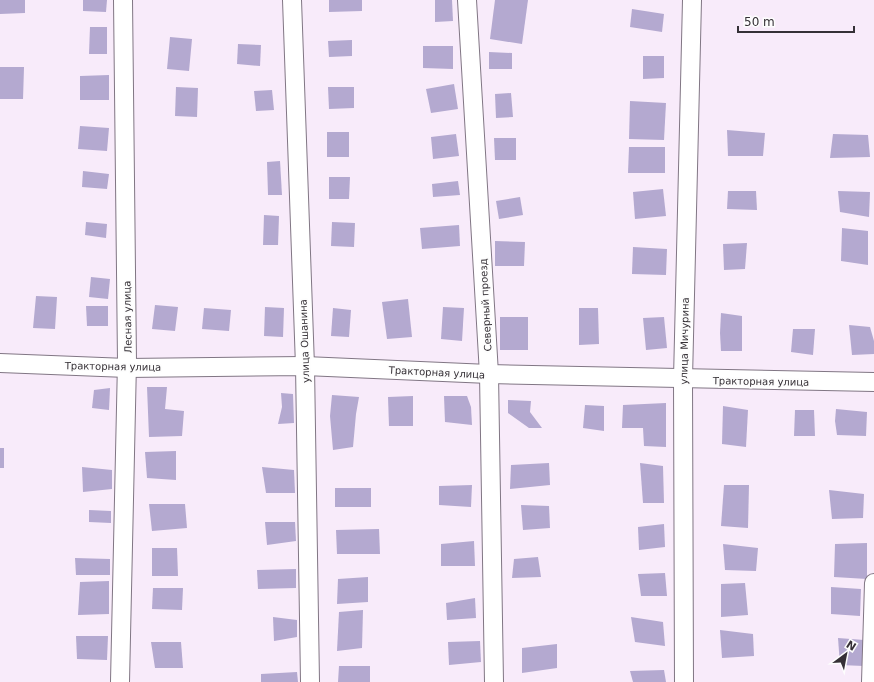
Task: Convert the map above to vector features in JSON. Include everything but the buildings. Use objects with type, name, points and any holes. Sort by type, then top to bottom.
[{"type":"street","name":"Лесная улица","points":[[120,682],[127,368],[123,0]]},
{"type":"street","name":"улица Ошанина","points":[[292,0],[305,366],[310,682]]},
{"type":"street","name":"Северный проезд","points":[[467,0],[489,374],[494,682]]},
{"type":"street","name":"улица Мичурина","points":[[684,682],[683,379],[692,0]]},
{"type":"street","name":"Тракторная улица","points":[[0,363],[127,368],[305,366],[489,374],[874,382]]},
{"type":"street","points":[[871,682],[874,582]]}]
